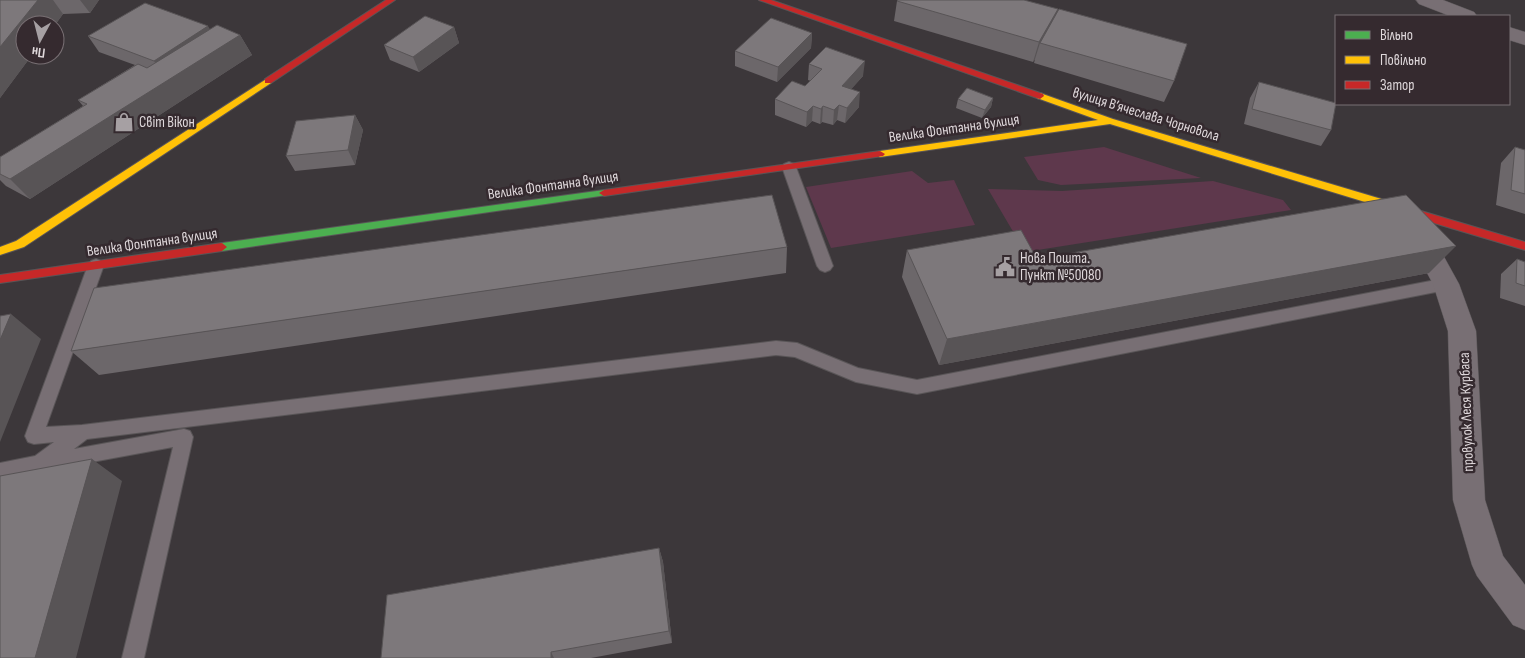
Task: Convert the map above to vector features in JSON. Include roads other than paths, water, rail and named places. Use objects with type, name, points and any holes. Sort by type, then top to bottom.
[{"type":"street","points":[[0,251],[20,244],[391,0]]},
{"type":"street","name":"вулиця В’ячеслава Чорновола","points":[[763,0],[1110,121],[1405,208],[1525,246]]},
{"type":"street","points":[[1426,0],[1464,15]]},
{"type":"street","points":[[1510,33],[1525,39]]},
{"type":"street","name":"Велика Фонтанна вулиця","points":[[0,279],[1110,121]]},
{"type":"street","name":"провулок Леся Курбаса","points":[[1405,208],[1446,284],[1462,331],[1469,500],[1489,564],[1525,613]]},
{"type":"lane","points":[[789,167],[825,266]]},
{"type":"lane","points":[[96,265],[34,436],[83,432],[776,348],[797,350],[856,374],[917,387],[1446,284]]},
{"type":"lane","points":[[39,463],[83,432]]},
{"type":"lane","points":[[0,471],[184,437],[133,658]]},
{"type":"place","name":"Світ Вікон","points":[[124,122]]},
{"type":"place","name":"Нова Пошта. Пункт №50080","points":[[1005,267]]}]
